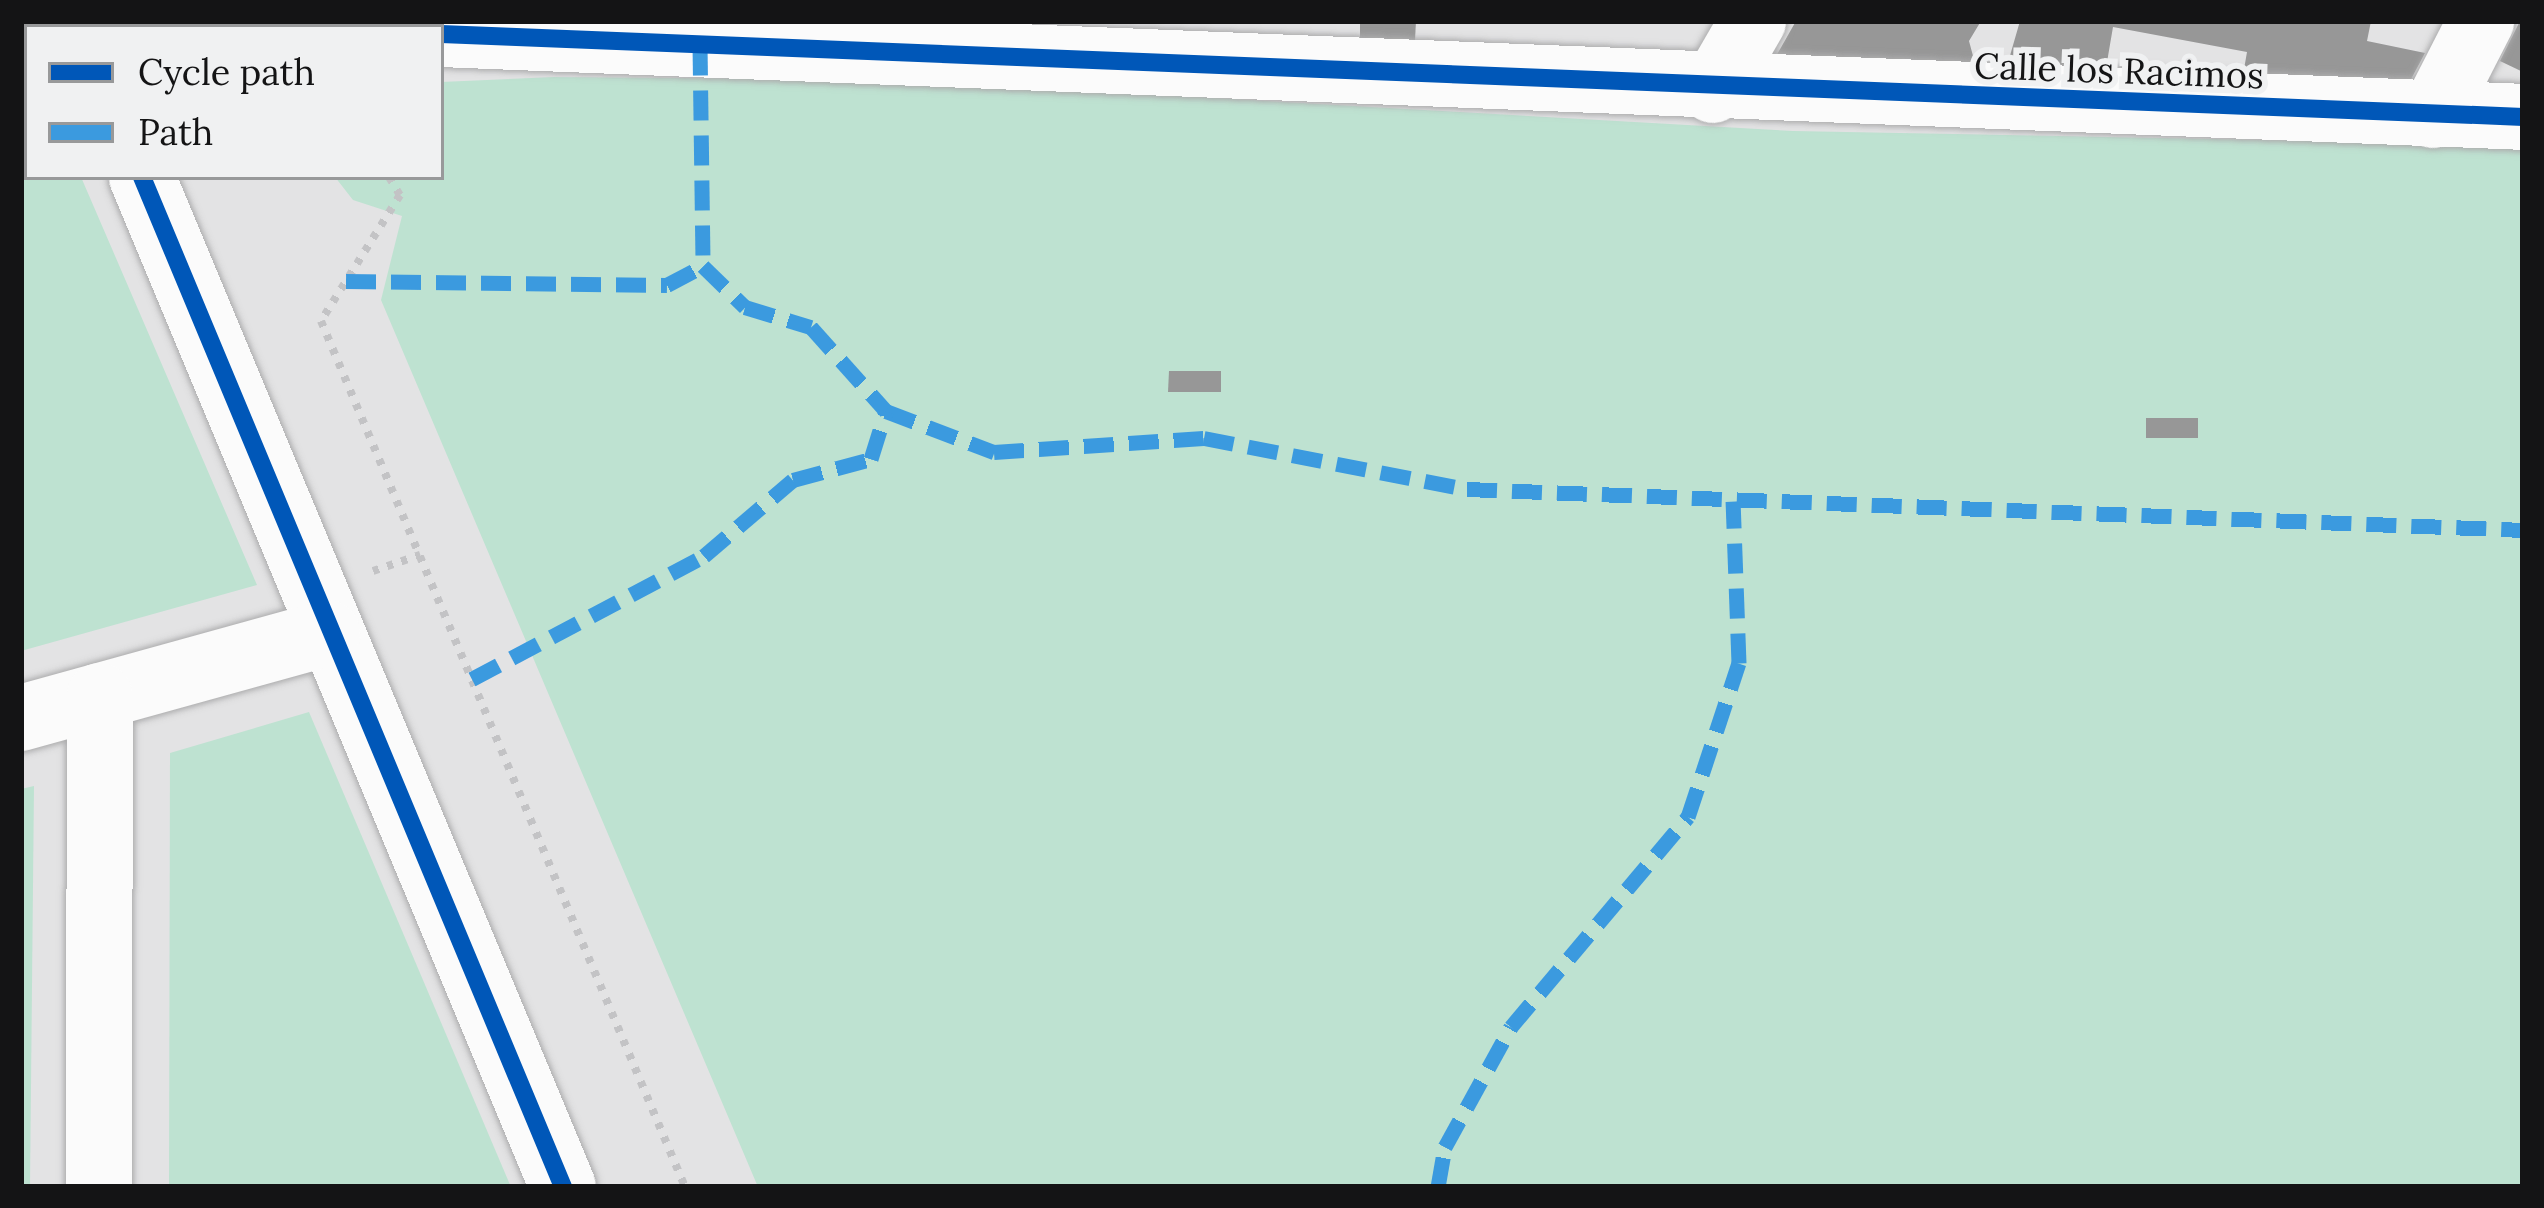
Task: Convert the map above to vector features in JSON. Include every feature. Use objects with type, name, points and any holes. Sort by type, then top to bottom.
[{"type":"street","points":[[1713,90],[1753,21]]},
{"type":"street","points":[[2434,115],[2481,21]]},
{"type":"street","name":"Calle los Racimos","points":[[444,34],[894,37],[1713,90],[2523,117]]},
{"type":"street","points":[[143,180],[327,633],[563,1187]]},
{"type":"street","points":[[21,718],[327,633]]},
{"type":"street","points":[[99,1187],[100,696]]},
{"type":"path","points":[[391,180],[400,195],[322,321],[685,1187]]},
{"type":"path","points":[[358,576],[420,555]]},
{"type":"green space","points":[[21,39],[24,180],[82,180],[257,585],[21,651]]},
{"type":"green space","points":[[554,77],[900,80],[1793,131],[2523,145],[2523,1187],[758,1187],[381,300],[402,216],[353,200],[337,180],[444,180],[444,82]]},
{"type":"green space","points":[[309,712],[511,1187],[169,1187],[170,753]]},
{"type":"green space","points":[[34,786],[30,1187],[21,1187],[21,789]]},
{"type":"building","points":[[1360,21],[1416,21],[1415,40],[1360,38]]},
{"type":"building","points":[[1796,21],[1981,21],[1969,41],[1976,67],[1771,65]]},
{"type":"building","points":[[2020,21],[2371,21],[2367,41],[2425,53],[2409,83],[2243,75],[2247,52],[2113,27],[2106,68],[2007,66]]},
{"type":"building","points":[[2523,21],[2523,72],[2500,61]]},
{"type":"building","points":[[1169,371],[1221,371],[1221,392],[1168,392]]},
{"type":"building","points":[[2146,418],[2198,418],[2198,438],[2146,438]]},
{"type":"waterway","points":[[200,21],[206,24]]},
{"type":"marked path","points":[[700,45],[703,266]]},
{"type":"marked path","points":[[346,281],[667,285],[703,266],[745,307],[811,327],[886,411],[994,452],[1204,438],[1467,489],[2523,530]]},
{"type":"marked path","points":[[472,679],[704,556],[793,480],[871,459],[886,411]]},
{"type":"marked path","points":[[1438,1187],[1445,1147],[1511,1027],[1688,817],[1739,663],[1733,501]]},
{"type":"cycle path","points":[[444,34],[2523,117]]},
{"type":"cycle path","points":[[143,180],[563,1187]]}]
